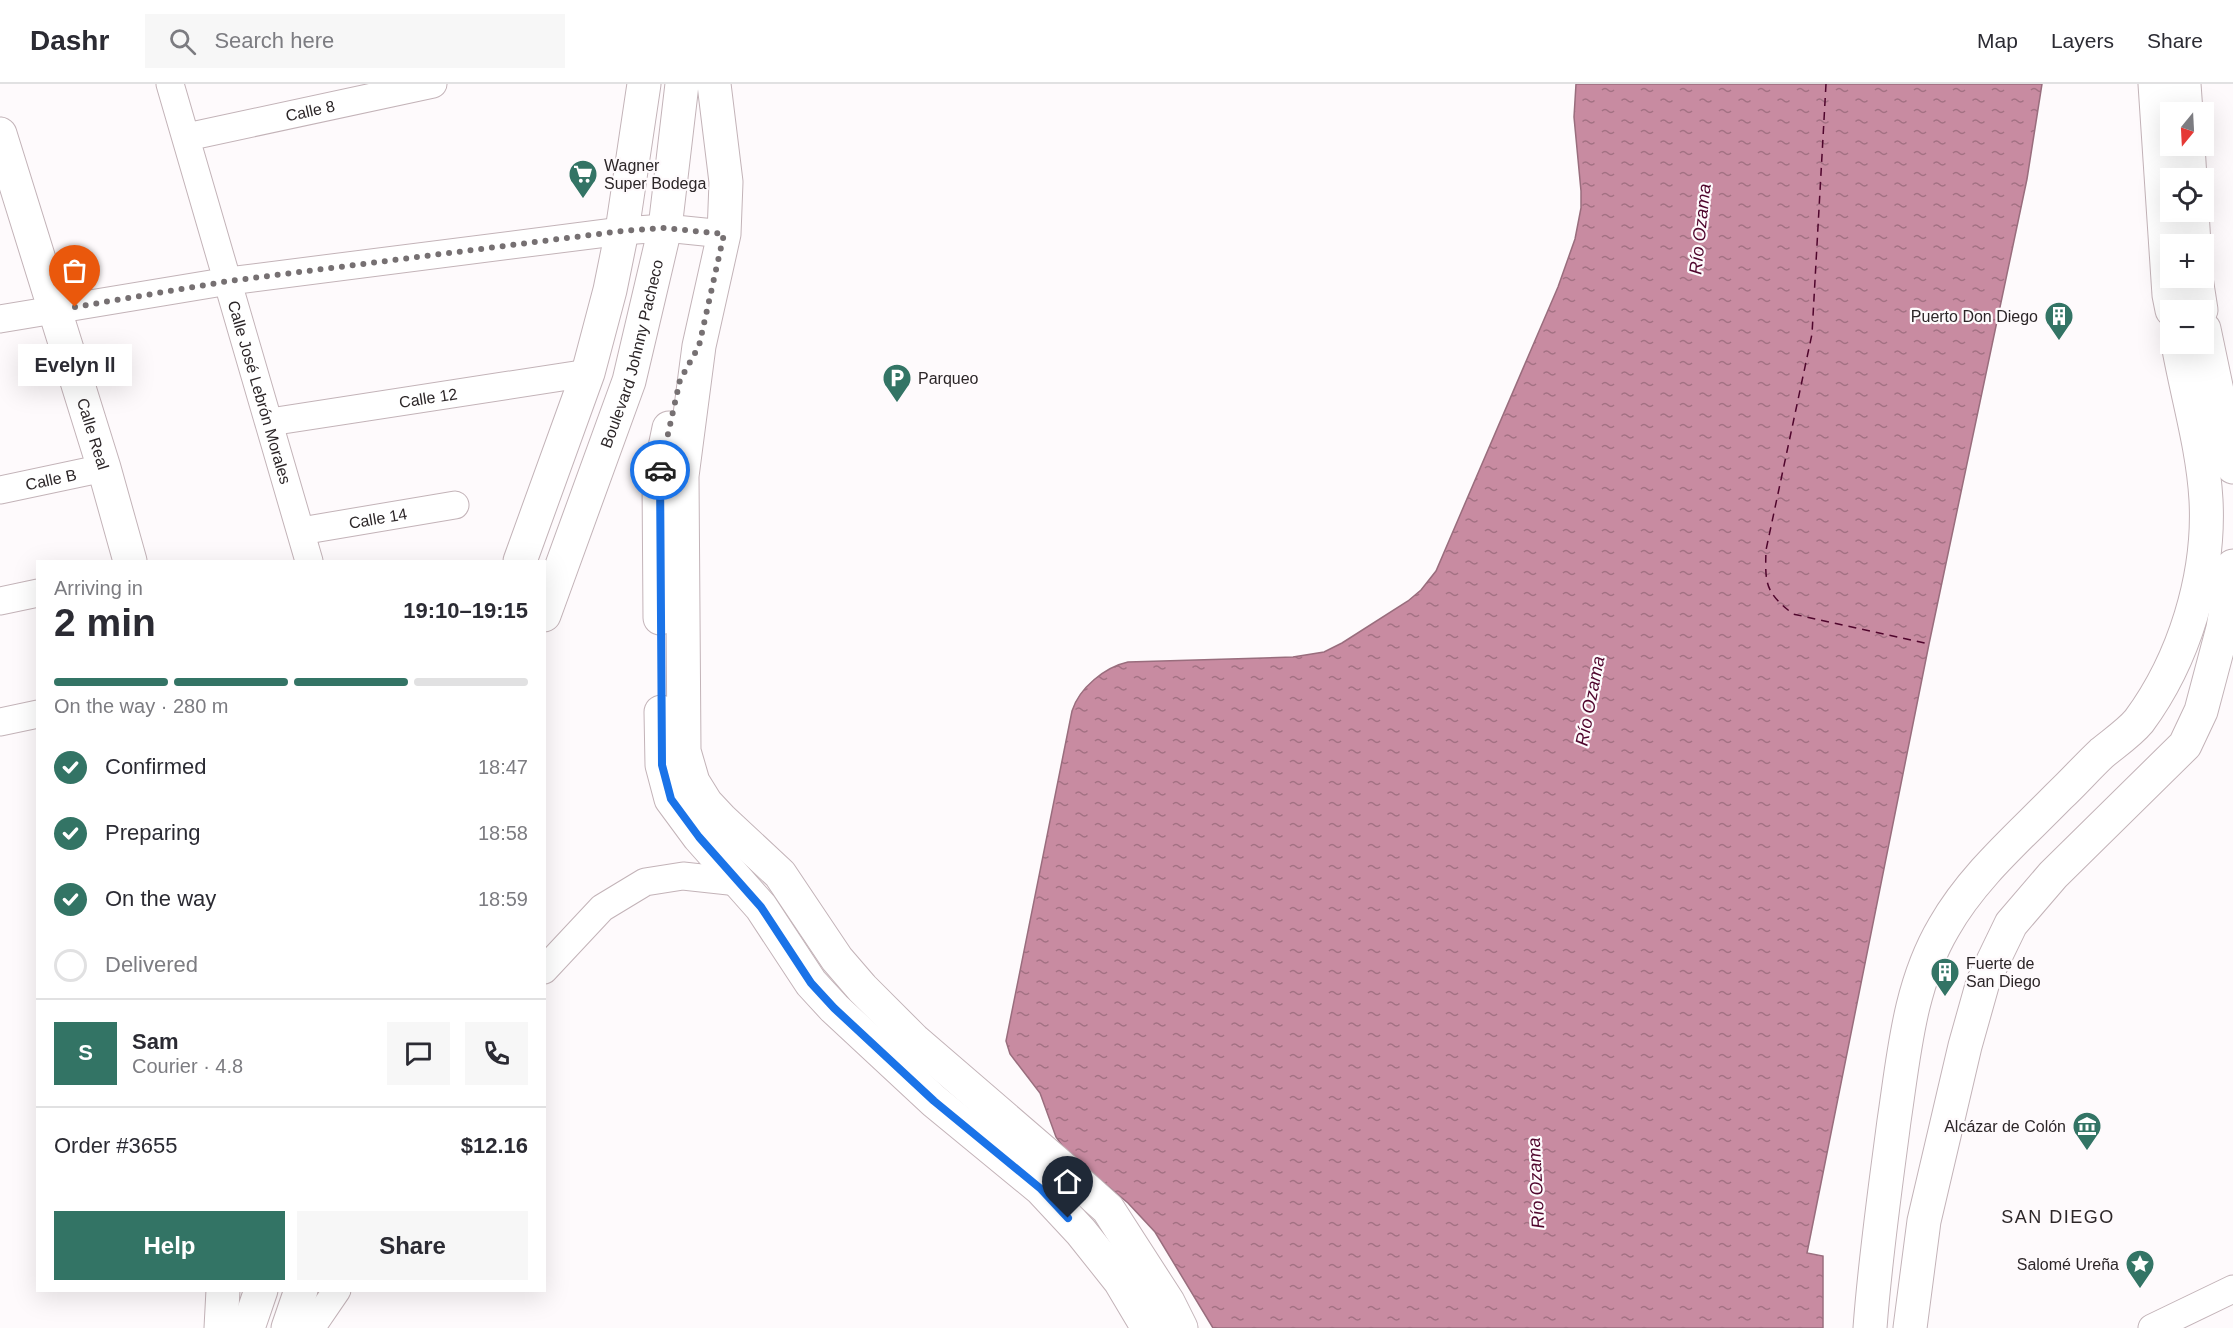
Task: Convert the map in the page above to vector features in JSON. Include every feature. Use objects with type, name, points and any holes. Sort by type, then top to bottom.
[{"type":"main road","points":[[520,560],[588,373],[610,290],[622,231],[644,84]]},
{"type":"main road","name":"Boulevard Johnny Pacheco","points":[[546,609],[628,381],[665,228],[682,84]]},
{"type":"main road","points":[[714,84],[726,182],[724,234],[699,346],[682,476],[684,751],[693,782],[706,803],[721,819],[780,874],[837,959],[862,988],[914,1040],[1108,1209],[1168,1302],[1182,1328]]},
{"type":"main road","points":[[2155,84],[2170,300]]},
{"type":"main road","points":[[2184,84],[2185,102]]},
{"type":"main road","name":"Calle Real","points":[[0,134],[104,468],[130,560]]},
{"type":"main road","points":[[699,346],[680,380],[659,476],[662,765],[671,799],[699,837],[761,907],[811,983],[834,1008],[934,1101],[1041,1189],[1081,1232],[1120,1281],[1148,1328]]},
{"type":"main road","points":[[1870,1328],[1876,1254],[1908,1027],[1922,973],[1944,926],[1981,876],[2098,756],[2137,723],[2166,677],[2182,645],[2191,617],[2205,540],[2206,500],[2201,461],[2180,354]]},
{"type":"main road","points":[[2209,354],[2233,467]]},
{"type":"main road","points":[[1910,1328],[1924,1221],[1965,1046],[1983,982],[2011,924],[2053,875],[2185,745],[2201,711],[2223,628],[2233,566]]},
{"type":"main road","points":[[222,1328],[223,1292]]},
{"type":"main road","points":[[248,1328],[260,1292]]},
{"type":"main road","points":[[288,1328],[301,1292]]},
{"type":"street","name":"Calle José Lebrón Morales","points":[[170,84],[309,560]]},
{"type":"street","name":"Calle 8","points":[[187,137],[432,84]]},
{"type":"street","points":[[0,319],[229,281],[622,231],[665,228],[724,234]]},
{"type":"street","name":"Calle 12","points":[[270,422],[588,373]]},
{"type":"street","name":"Calle B","points":[[0,490],[104,468]]},
{"type":"street","name":"Calle 14","points":[[301,531],[455,505]]},
{"type":"street","points":[[0,601],[36,593]]},
{"type":"street","points":[[0,722],[36,714]]},
{"type":"street","points":[[546,968],[602,908],[645,882],[683,876],[738,882]]},
{"type":"street","points":[[2152,1328],[2233,1289]]},
{"type":"street","points":[[311,1328],[336,1292]]},
{"type":"water","name":"Río Ozama","points":[[1576,84],[2042,84],[2027,179],[1929,644],[1807,1253],[1823,1256],[1823,1328],[1213,1328],[1155,1232],[1128,1203],[1066,1151],[1056,1137],[1040,1093],[1010,1054],[1006,1041],[1072,711],[1080,694],[1094,680],[1119,665],[1128,662],[1293,657],[1324,652],[1408,601],[1421,590],[1436,571],[1558,287],[1575,239],[1581,208],[1574,117]]},
{"type":"ferry route","points":[[1826,84],[1812,334],[1766,550],[1767,579],[1777,600],[1793,614],[1929,644]]},
{"type":"way so far","points":[[75,307],[229,281],[622,231],[665,228],[724,234],[699,346],[680,380],[660,470]]},
{"type":"place","name":"Wagner Super Bodega","points":[[583,200]]},
{"type":"place","name":"Evelyn ll","points":[[75,307]]},
{"type":"place","name":"Puerto Don Diego","points":[[2059,342]]},
{"type":"place","name":"Parqueo","points":[[897,404]]},
{"type":"place","name":"Fuerte de San Diego","points":[[1945,998]]},
{"type":"place","name":"Alcázar de Colón","points":[[2087,1152]]},
{"type":"place","name":"Salomé Ureña","points":[[2140,1290]]},
{"type":"district","name":"SAN DIEGO","points":[[2058,1217]]},
{"type":"route","points":[[660,470],[662,765],[671,799],[699,837],[761,907],[811,983],[834,1008],[934,1101],[1041,1189],[1068,1218]]}]
